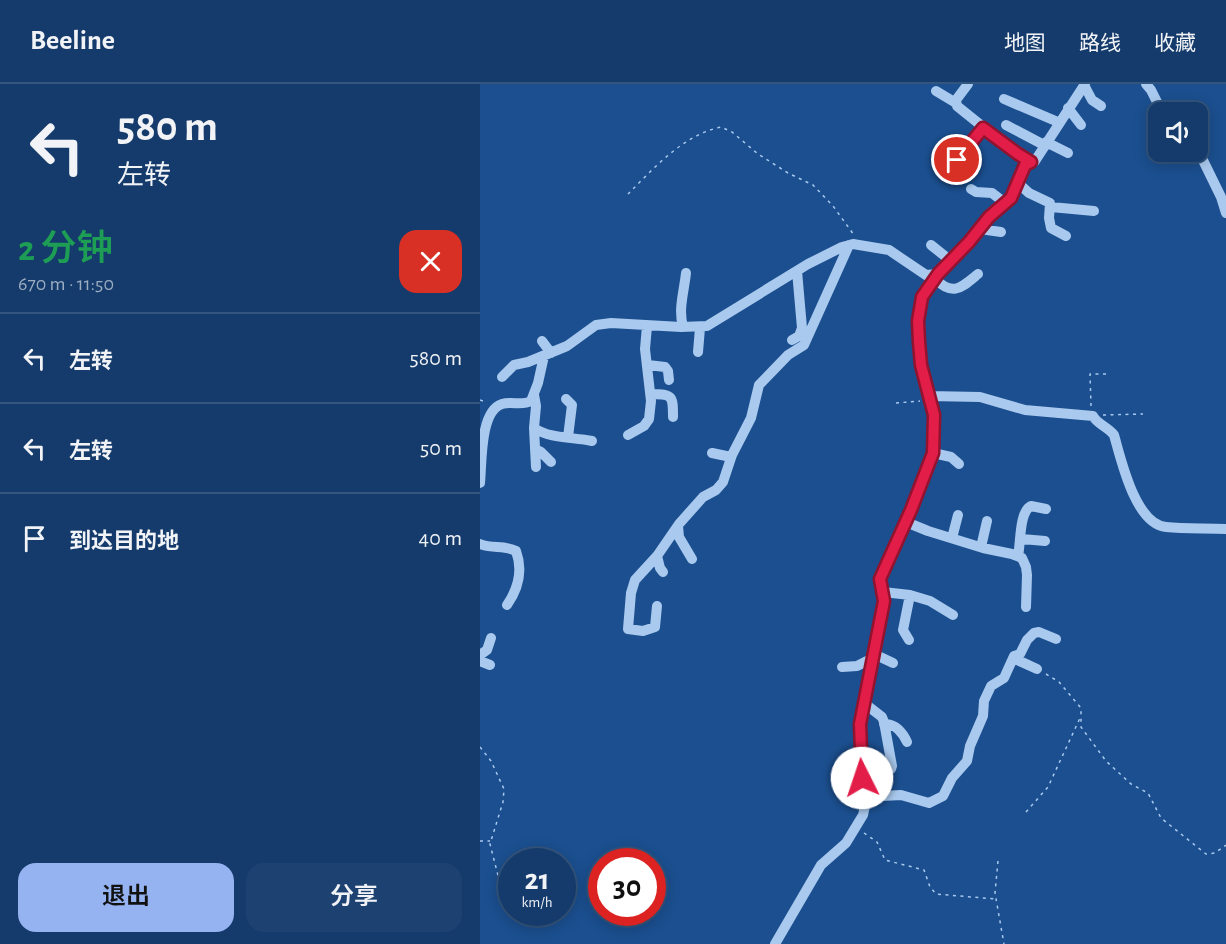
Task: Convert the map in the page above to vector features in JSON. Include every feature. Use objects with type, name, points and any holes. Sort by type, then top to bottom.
[{"type":"street","points":[[956,103],[968,84]]},
{"type":"street","points":[[1146,84],[1157,102]]},
{"type":"street","points":[[775,944],[821,865],[846,843],[863,815],[860,736],[882,611],[883,592],[880,579],[906,522],[933,453],[934,415],[921,365],[918,321],[922,297],[936,276],[989,217],[1005,203],[1017,187],[1025,165],[1035,161],[1058,122],[1084,85],[1092,100],[1101,106]]},
{"type":"street","points":[[936,91],[956,103],[983,128],[1031,162]]},
{"type":"street","points":[[1004,99],[1058,122]]},
{"type":"street","points":[[1068,108],[1081,125]]},
{"type":"street","points":[[1006,125],[1068,153]]},
{"type":"street","points":[[944,176],[983,128]]},
{"type":"street","points":[[1204,162],[1226,213]]},
{"type":"street","points":[[1017,187],[1030,202]]},
{"type":"street","points":[[1017,187],[1050,203],[1051,228],[1066,236]]},
{"type":"street","points":[[971,189],[976,192],[992,193],[1005,203]]},
{"type":"street","points":[[1051,207],[1094,212]]},
{"type":"street","points":[[980,229],[1001,232]]},
{"type":"street","points":[[657,606],[655,627],[644,630],[628,629],[629,604],[635,580],[657,556],[678,526],[703,497],[720,486],[726,476],[731,457],[751,418],[759,386],[788,355],[804,345],[853,245]]},
{"type":"street","points":[[502,377],[514,365],[567,346],[596,325],[611,323],[700,328],[797,271],[853,245],[889,250],[926,275],[936,276]]},
{"type":"street","points":[[931,245],[951,261]]},
{"type":"street","points":[[792,340],[799,336],[802,328],[797,271]]},
{"type":"street","points":[[683,327],[680,303],[685,295],[686,273]]},
{"type":"street","points":[[936,276],[939,283],[951,289],[958,289],[978,274]]},
{"type":"street","points":[[628,435],[644,426],[649,419],[651,394],[645,349],[646,326]]},
{"type":"street","points":[[698,352],[700,328]]},
{"type":"street","points":[[480,483],[488,416],[499,405],[526,404],[531,401],[547,354],[542,341]]},
{"type":"street","points":[[648,364],[665,368],[669,380]]},
{"type":"street","points":[[651,394],[670,396],[673,403],[673,417]]},
{"type":"street","points":[[534,395],[536,467]]},
{"type":"street","points":[[929,397],[980,397],[1032,411],[1093,417],[1114,435],[1134,498],[1148,516],[1166,527],[1226,529]]},
{"type":"street","points":[[566,399],[572,405],[568,437]]},
{"type":"street","points":[[534,428],[545,434],[592,441]]},
{"type":"street","points":[[535,449],[551,462]]},
{"type":"street","points":[[712,453],[731,457]]},
{"type":"street","points":[[933,453],[951,457],[959,464]]},
{"type":"street","points":[[1018,556],[1022,539],[1022,521],[1028,507],[1046,509]]},
{"type":"street","points":[[952,538],[958,515]]},
{"type":"street","points":[[981,547],[987,521]]},
{"type":"street","points":[[906,522],[928,531],[1018,556],[1026,567],[1026,608]]},
{"type":"street","points":[[678,526],[680,537],[692,559]]},
{"type":"street","points":[[1022,539],[1045,541]]},
{"type":"street","points":[[480,544],[493,548],[516,550],[519,567],[517,589],[507,605]]},
{"type":"street","points":[[657,556],[663,572]]},
{"type":"street","points":[[883,592],[910,595],[930,601],[953,615]]},
{"type":"street","points":[[909,640],[903,630],[910,595]]},
{"type":"street","points":[[864,798],[901,795],[929,803],[943,796],[955,772],[967,761],[970,746],[982,716],[984,701],[991,686],[1004,678],[1013,658],[1020,654],[1027,640],[1034,633],[1039,632],[1056,639]]},
{"type":"street","points":[[480,655],[487,650],[491,638]]},
{"type":"street","points":[[873,656],[893,663]]},
{"type":"street","points":[[842,667],[857,666],[873,656]]},
{"type":"street","points":[[1013,658],[1037,669]]},
{"type":"street","points":[[864,703],[882,717],[884,724],[892,766],[891,769],[880,773]]},
{"type":"street","points":[[884,724],[900,730],[907,742]]},
{"type":"path","points":[[628,194],[666,156],[708,131],[721,127],[732,132],[758,154],[788,173],[813,184],[852,231],[853,245]]},
{"type":"path","points":[[1110,374],[1090,374],[1093,417],[1143,414]]},
{"type":"path","points":[[896,404],[913,403],[929,397]]},
{"type":"path","points":[[1026,812],[1048,787],[1080,718],[1081,708],[1059,682],[1037,669]]},
{"type":"path","points":[[1080,718],[1083,730],[1106,761],[1119,770],[1131,784],[1148,793],[1159,814],[1168,825],[1206,854],[1215,853],[1226,845]]},
{"type":"path","points":[[480,747],[491,761],[504,789],[503,802],[491,841],[492,856],[498,878]]},
{"type":"path","points":[[857,827],[877,842],[885,860],[924,870],[930,887],[936,894],[996,899]]},
{"type":"path","points":[[480,841],[491,841]]},
{"type":"path","points":[[998,861],[996,899],[1004,944]]},
{"type":"route","points":[[862,778],[860,724],[884,601],[880,579],[911,510],[933,453],[934,415],[921,365],[919,342],[918,321],[922,297],[938,274],[954,259],[989,217],[1011,198],[1025,165],[1031,162],[983,128],[957,160]]}]
